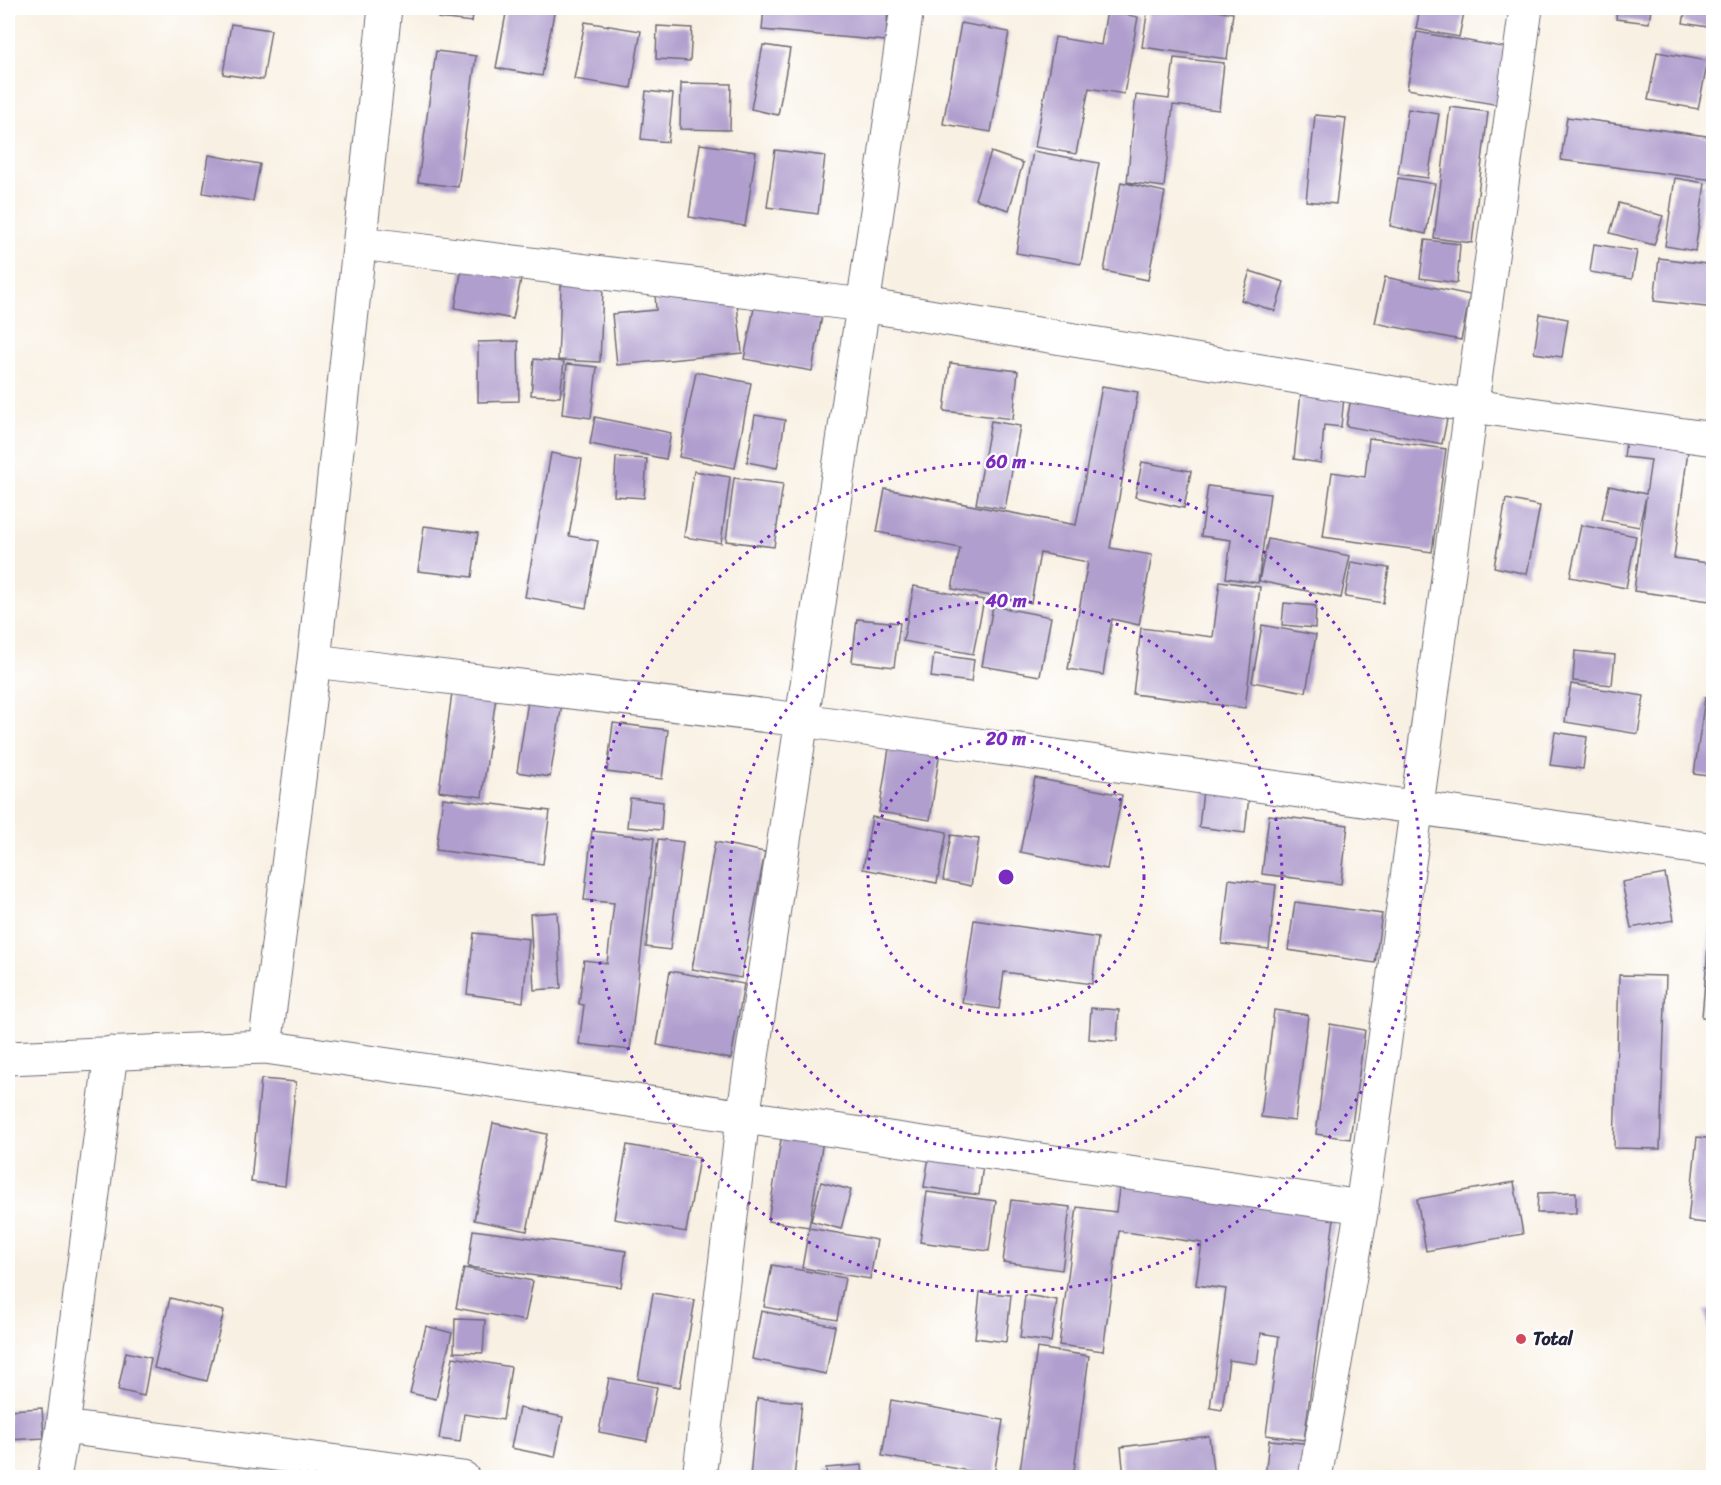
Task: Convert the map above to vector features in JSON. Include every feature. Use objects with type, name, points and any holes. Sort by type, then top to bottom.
[{"type":"street","points":[[265,1047],[314,661],[385,8]]},
{"type":"street","points":[[699,1478],[743,1118],[907,8]]},
{"type":"street","points":[[1315,1478],[1362,1207],[1526,8]]},
{"type":"street","points":[[360,243],[863,304],[1472,406],[1713,439]]},
{"type":"street","points":[[314,661],[802,720],[1713,850]]},
{"type":"street","points":[[8,1058],[265,1047],[1362,1207]]},
{"type":"street","points":[[54,1478],[63,1427],[111,1053]]},
{"type":"street","points":[[63,1427],[463,1478]]},
{"type":"building","points":[[439,8],[474,8],[472,22],[438,18]]},
{"type":"building","points":[[507,8],[555,8],[542,76],[496,68]]},
{"type":"building","points":[[764,8],[888,8],[886,41],[762,30]]},
{"type":"building","points":[[1148,8],[1193,8],[1233,13],[1227,59],[1142,47]]},
{"type":"building","points":[[1420,8],[1465,8],[1459,37],[1416,29]]},
{"type":"building","points":[[1617,8],[1651,8],[1649,23],[1616,19]]},
{"type":"building","points":[[1686,8],[1714,8],[1714,28],[1683,23]]},
{"type":"building","points":[[1107,11],[1138,17],[1124,94],[1089,88],[1076,154],[1035,147],[1055,37],[1101,45]]},
{"type":"building","points":[[585,22],[641,31],[631,88],[574,79]]},
{"type":"building","points":[[961,23],[1009,32],[991,132],[943,124]]},
{"type":"building","points":[[231,24],[271,30],[263,80],[223,74]]},
{"type":"building","points":[[657,26],[692,28],[690,61],[656,59]]},
{"type":"building","points":[[1417,32],[1508,48],[1499,105],[1407,89]]},
{"type":"building","points":[[763,45],[790,49],[778,115],[751,109]]},
{"type":"building","points":[[436,51],[476,56],[458,187],[418,182]]},
{"type":"building","points":[[1657,52],[1708,61],[1698,109],[1648,100]]},
{"type":"building","points":[[1174,58],[1224,63],[1219,110],[1173,105],[1164,187],[1127,182],[1136,95],[1169,99]]},
{"type":"building","points":[[681,83],[731,84],[730,130],[680,129]]},
{"type":"building","points":[[646,91],[673,94],[668,142],[641,139]]},
{"type":"building","points":[[1450,107],[1488,112],[1472,243],[1434,238]]},
{"type":"building","points":[[1408,109],[1439,114],[1428,178],[1398,174]]},
{"type":"building","points":[[1315,115],[1346,118],[1336,204],[1306,201]]},
{"type":"building","points":[[1567,117],[1714,137],[1714,180],[1561,160]]},
{"type":"building","points":[[700,144],[756,152],[745,226],[689,217]]},
{"type":"building","points":[[775,150],[825,156],[818,214],[767,207]]},
{"type":"building","points":[[1033,151],[1099,163],[1081,264],[1016,253]]},
{"type":"building","points":[[991,152],[1023,163],[1009,210],[975,199]]},
{"type":"building","points":[[209,155],[260,164],[253,201],[203,193]]},
{"type":"building","points":[[1398,178],[1435,184],[1426,234],[1390,226]]},
{"type":"building","points":[[1675,178],[1705,183],[1695,251],[1665,246]]},
{"type":"building","points":[[1121,182],[1165,192],[1148,280],[1104,271]]},
{"type":"building","points":[[1619,203],[1663,216],[1654,245],[1610,233]]},
{"type":"building","points":[[1425,240],[1460,244],[1457,283],[1420,278]]},
{"type":"building","points":[[1594,244],[1637,251],[1632,279],[1590,272]]},
{"type":"building","points":[[1659,258],[1714,265],[1714,308],[1654,301]]},
{"type":"building","points":[[562,263],[604,264],[600,362],[558,360]]},
{"type":"building","points":[[462,267],[521,279],[513,319],[455,308]]},
{"type":"building","points":[[1250,271],[1284,282],[1275,311],[1241,300]]},
{"type":"building","points":[[1385,277],[1470,295],[1461,340],[1375,323]]},
{"type":"building","points":[[735,284],[742,353],[617,365],[612,314],[656,310],[655,292]]},
{"type":"building","points":[[756,298],[823,310],[812,371],[744,359]]},
{"type":"building","points":[[1540,314],[1568,319],[1562,357],[1534,353]]},
{"type":"building","points":[[518,341],[519,401],[478,402],[478,342]]},
{"type":"building","points":[[534,359],[564,362],[560,397],[531,395]]},
{"type":"building","points":[[950,363],[1018,371],[1013,419],[944,411]]},
{"type":"building","points":[[567,364],[597,367],[591,418],[562,414]]},
{"type":"building","points":[[696,372],[751,383],[735,468],[679,457]]},
{"type":"building","points":[[1302,382],[1345,387],[1341,427],[1324,425],[1321,463],[1294,459]]},
{"type":"building","points":[[1102,386],[1138,392],[1110,548],[1152,555],[1139,625],[1112,619],[1103,675],[1068,669],[1088,562],[1040,553],[1031,603],[952,589],[960,548],[877,532],[885,489],[1076,525]]},
{"type":"building","points":[[1353,386],[1450,404],[1442,444],[1346,426]]},
{"type":"building","points":[[755,415],[785,420],[777,468],[747,462]]},
{"type":"building","points":[[595,417],[671,433],[666,459],[590,444]]},
{"type":"building","points":[[991,421],[1020,426],[1005,509],[976,504]]},
{"type":"building","points":[[1628,426],[1690,435],[1674,558],[1714,564],[1710,601],[1634,591],[1646,497],[1639,527],[1602,520],[1609,486],[1646,494],[1651,460],[1624,457]]},
{"type":"building","points":[[1369,438],[1446,449],[1432,552],[1323,537],[1332,472],[1365,477]]},
{"type":"building","points":[[551,453],[582,459],[569,536],[598,541],[586,608],[525,597]]},
{"type":"building","points":[[616,457],[647,459],[644,498],[614,496]]},
{"type":"building","points":[[1142,462],[1191,471],[1184,508],[1135,497]]},
{"type":"building","points":[[694,471],[730,477],[721,543],[684,537]]},
{"type":"building","points":[[734,478],[783,484],[774,547],[726,541]]},
{"type":"building","points":[[1208,486],[1270,494],[1258,583],[1226,578],[1231,540],[1201,536]]},
{"type":"building","points":[[1506,499],[1540,506],[1527,574],[1494,567]]},
{"type":"building","points":[[1581,525],[1636,536],[1626,588],[1570,577]]},
{"type":"building","points":[[424,526],[478,533],[472,577],[418,571]]},
{"type":"building","points":[[1268,539],[1350,556],[1341,598],[1259,581]]},
{"type":"building","points":[[1351,562],[1389,568],[1383,603],[1345,597]]},
{"type":"building","points":[[1220,581],[1260,587],[1245,708],[1133,694],[1141,628],[1213,637]]},
{"type":"building","points":[[914,586],[984,600],[973,654],[903,641]]},
{"type":"building","points":[[1284,603],[1316,606],[1315,628],[1282,625]]},
{"type":"building","points":[[993,606],[1051,617],[1040,676],[982,666]]},
{"type":"building","points":[[857,619],[900,623],[894,667],[852,662]]},
{"type":"building","points":[[1262,625],[1316,635],[1306,692],[1252,682]]},
{"type":"building","points":[[1575,651],[1615,655],[1612,685],[1573,681]]},
{"type":"building","points":[[934,654],[974,660],[971,682],[931,677]]},
{"type":"building","points":[[455,670],[499,676],[482,797],[439,791]]},
{"type":"building","points":[[531,681],[565,686],[550,777],[517,772]]},
{"type":"building","points":[[1571,684],[1644,696],[1638,734],[1565,722]]},
{"type":"building","points":[[1705,698],[1714,699],[1714,777],[1694,774]]},
{"type":"building","points":[[613,723],[668,730],[662,779],[607,772]]},
{"type":"building","points":[[892,729],[942,736],[930,820],[879,812]]},
{"type":"building","points":[[1555,732],[1587,737],[1583,769],[1550,765]]},
{"type":"building","points":[[1035,778],[1122,795],[1107,869],[1020,852]]},
{"type":"building","points":[[1203,790],[1249,796],[1245,833],[1199,827]]},
{"type":"building","points":[[443,798],[550,811],[543,864],[436,850]]},
{"type":"building","points":[[630,798],[663,802],[661,830],[627,827]]},
{"type":"building","points":[[1269,815],[1348,825],[1341,884],[1262,874]]},
{"type":"building","points":[[872,817],[947,832],[937,883],[863,869]]},
{"type":"building","points":[[592,831],[654,838],[630,1050],[579,1044],[584,1005],[579,1004],[584,960],[607,963],[614,903],[584,900]]},
{"type":"building","points":[[951,835],[979,839],[971,886],[943,880]]},
{"type":"building","points":[[658,839],[683,842],[670,950],[646,947]]},
{"type":"building","points":[[715,842],[765,852],[741,978],[692,969]]},
{"type":"building","points":[[1665,874],[1674,920],[1631,928],[1622,882]]},
{"type":"building","points":[[1229,879],[1276,885],[1269,949],[1222,944]]},
{"type":"building","points":[[1295,902],[1382,914],[1375,963],[1288,950]]},
{"type":"building","points":[[557,912],[561,988],[534,990],[530,914]]},
{"type":"building","points":[[974,920],[1098,938],[1092,984],[1004,972],[999,1009],[962,1003]]},
{"type":"building","points":[[1710,923],[1714,923],[1714,1018],[1702,1017]]},
{"type":"building","points":[[474,933],[529,939],[523,1002],[467,994]]},
{"type":"building","points":[[670,971],[744,984],[731,1059],[657,1045]]},
{"type":"building","points":[[1619,975],[1666,976],[1660,1149],[1614,1148]]},
{"type":"building","points":[[1091,1008],[1119,1010],[1117,1041],[1089,1039]]},
{"type":"building","points":[[1274,1010],[1308,1015],[1295,1121],[1261,1117]]},
{"type":"building","points":[[1330,1024],[1365,1030],[1350,1139],[1316,1134]]},
{"type":"building","points":[[261,1079],[296,1082],[285,1186],[251,1182]]},
{"type":"building","points":[[493,1123],[547,1134],[527,1231],[474,1220]]},
{"type":"building","points":[[782,1133],[823,1140],[809,1227],[768,1221]]},
{"type":"building","points":[[1697,1137],[1714,1139],[1714,1224],[1688,1221]]},
{"type":"building","points":[[627,1145],[699,1158],[686,1232],[614,1219]]},
{"type":"building","points":[[929,1157],[983,1165],[979,1195],[924,1187]]},
{"type":"building","points":[[1120,1181],[1335,1211],[1304,1440],[1266,1435],[1279,1336],[1261,1333],[1257,1364],[1229,1360],[1222,1410],[1210,1408],[1226,1289],[1196,1285],[1202,1243],[1119,1231],[1103,1351],[1059,1345],[1077,1207],[1116,1212]]},
{"type":"building","points":[[821,1182],[851,1190],[841,1229],[811,1221]]},
{"type":"building","points":[[1514,1182],[1523,1234],[1426,1251],[1417,1199]]},
{"type":"building","points":[[927,1192],[996,1201],[989,1251],[920,1242]]},
{"type":"building","points":[[1576,1192],[1576,1213],[1537,1213],[1538,1193]]},
{"type":"building","points":[[1011,1200],[1070,1207],[1062,1270],[1003,1262]]},
{"type":"building","points":[[809,1228],[877,1240],[870,1279],[802,1268]]},
{"type":"building","points":[[473,1230],[626,1251],[621,1287],[468,1267]]},
{"type":"building","points":[[772,1265],[845,1278],[837,1320],[764,1307]]},
{"type":"building","points":[[464,1268],[533,1281],[525,1321],[456,1308]]},
{"type":"building","points":[[980,1292],[1011,1295],[1006,1342],[975,1338]]},
{"type":"building","points":[[653,1293],[695,1300],[680,1387],[638,1379]]},
{"type":"building","points":[[1025,1295],[1057,1300],[1051,1342],[1020,1338]]},
{"type":"building","points":[[170,1298],[224,1311],[207,1381],[154,1368]]},
{"type":"building","points":[[1714,1308],[1714,1346],[1712,1346],[1705,1310]]},
{"type":"building","points":[[761,1311],[835,1326],[826,1374],[752,1359]]},
{"type":"building","points":[[455,1319],[485,1320],[483,1353],[454,1352]]},
{"type":"building","points":[[426,1326],[452,1333],[436,1399],[410,1393]]},
{"type":"building","points":[[1037,1348],[1089,1356],[1073,1478],[1019,1478]]},
{"type":"building","points":[[126,1352],[151,1358],[144,1396],[118,1390]]},
{"type":"building","points":[[453,1357],[511,1367],[503,1420],[464,1414],[460,1442],[439,1439]]},
{"type":"building","points":[[609,1378],[657,1387],[647,1441],[599,1432]]},
{"type":"building","points":[[757,1398],[802,1402],[794,1478],[750,1478]]},
{"type":"building","points":[[891,1400],[1003,1420],[994,1475],[882,1456]]},
{"type":"building","points":[[42,1408],[44,1438],[8,1440],[8,1410]]},
{"type":"building","points":[[519,1408],[563,1417],[555,1457],[511,1448]]},
{"type":"building","points":[[1209,1436],[1214,1478],[1124,1478],[1121,1447]]},
{"type":"building","points":[[1269,1440],[1314,1444],[1311,1478],[1265,1478]]},
{"type":"building","points":[[862,1465],[863,1478],[827,1478],[826,1468]]},
{"type":"place","name":"Total","points":[[1521,1339]]}]
